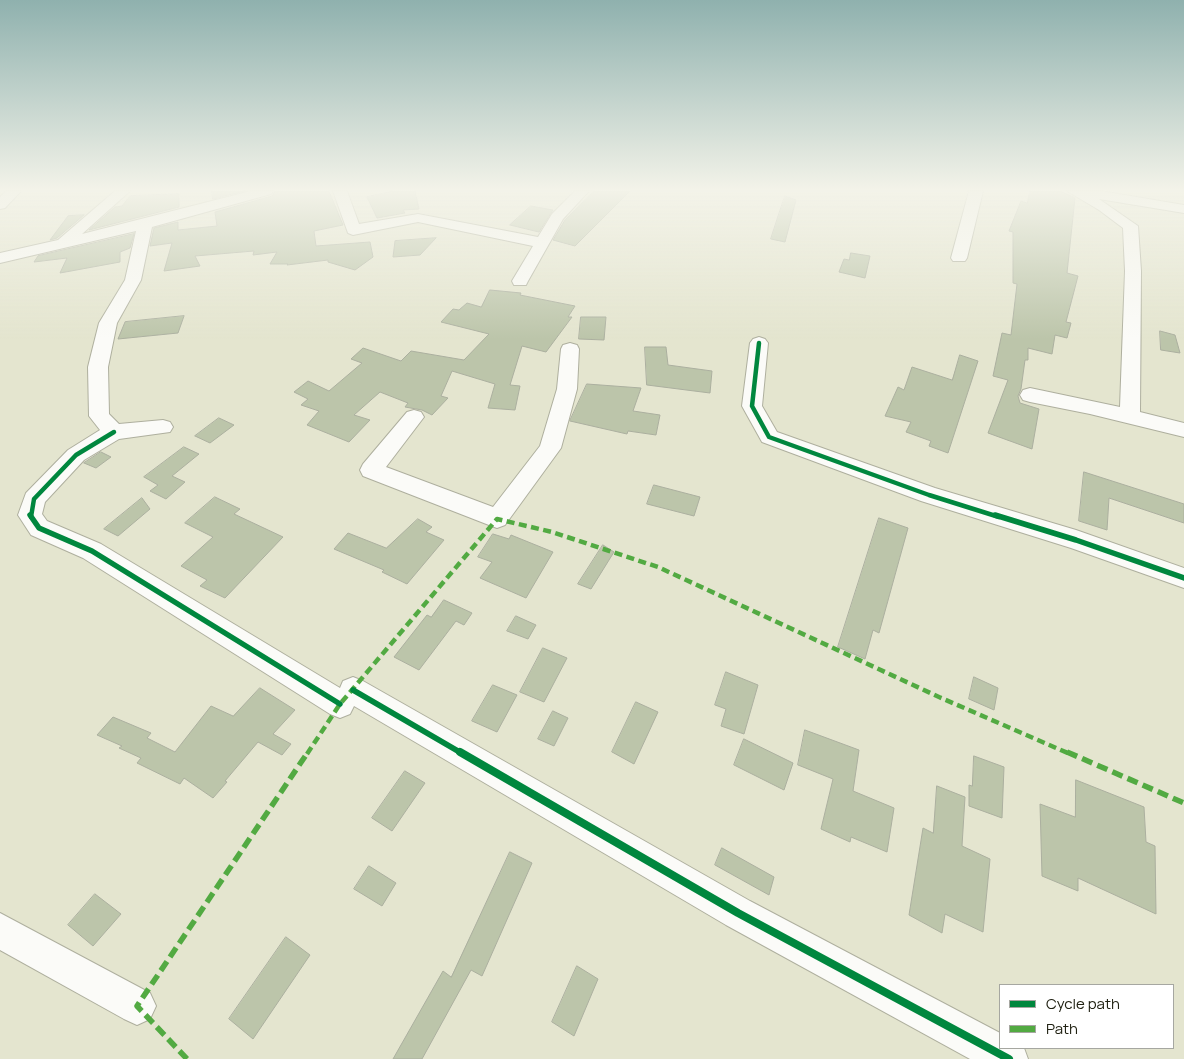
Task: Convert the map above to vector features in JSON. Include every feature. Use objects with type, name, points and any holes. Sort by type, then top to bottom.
[{"type":"street","points":[[61,244],[65,240]]},
{"type":"street","points":[[0,258],[76,240]]},
{"type":"street","points":[[114,432],[99,416],[98,367],[108,323],[133,280],[142,240]]},
{"type":"street","points":[[520,281],[542,243],[529,240]]},
{"type":"street","points":[[959,258],[963,240]]},
{"type":"street","points":[[1130,416],[1130,344],[1134,294],[1132,240]]},
{"type":"street","points":[[758,343],[752,406],[769,437],[929,495],[1076,540],[1184,578]]},
{"type":"street","points":[[414,416],[371,470],[497,519],[550,448],[567,389],[570,349]]},
{"type":"street","points":[[1030,395],[1130,416],[1184,430]]},
{"type":"street","points":[[163,427],[114,432],[76,455],[34,500],[30,515],[40,528],[92,550],[347,697],[738,913],[1009,1059]]},
{"type":"street","points":[[0,931],[137,1006]]},
{"type":"building","points":[[106,240],[132,240],[130,248],[120,252],[120,262],[60,273],[67,258],[34,262],[38,256]]},
{"type":"building","points":[[151,240],[315,240],[316,246],[370,242],[373,257],[355,270],[328,262],[328,260],[287,265],[270,264],[277,252],[253,255],[254,251],[195,256],[200,266],[164,271],[172,243],[150,246]]},
{"type":"building","points":[[434,240],[420,255],[393,257],[395,241]]},
{"type":"building","points":[[555,240],[581,240],[575,246]]},
{"type":"building","points":[[1013,240],[1070,240],[1067,273],[1078,276],[1066,322],[1071,323],[1067,338],[1055,335],[1052,354],[1028,348],[1028,360],[1025,360],[1021,389],[1018,396],[1020,403],[1039,409],[1032,449],[988,433],[1008,380],[993,376],[1002,333],[1011,335],[1017,284],[1013,283]]},
{"type":"building","points":[[851,253],[870,256],[865,278],[839,272],[844,259],[849,260]]},
{"type":"building","points":[[490,290],[521,293],[520,295],[575,306],[568,317],[572,317],[546,352],[522,346],[510,385],[520,386],[515,410],[488,408],[495,384],[452,371],[441,396],[448,398],[432,415],[422,410],[405,407],[408,403],[380,392],[354,415],[370,420],[349,442],[307,425],[319,411],[301,405],[308,399],[294,392],[308,381],[329,391],[362,363],[351,359],[363,348],[401,361],[411,351],[464,360],[489,334],[441,322],[453,309],[459,310],[467,303],[481,307]]},
{"type":"building","points":[[184,316],[178,333],[118,339],[125,322]]},
{"type":"building","points":[[581,317],[606,317],[604,340],[579,339]]},
{"type":"building","points":[[1160,331],[1175,335],[1180,353],[1161,350]]},
{"type":"building","points":[[645,347],[666,347],[668,365],[712,371],[710,393],[647,385]]},
{"type":"building","points":[[960,355],[978,361],[948,453],[929,446],[931,441],[906,432],[911,422],[885,416],[898,387],[904,390],[912,367],[952,380]]},
{"type":"building","points":[[587,384],[641,388],[633,411],[660,415],[656,435],[628,431],[627,434],[570,421]]},
{"type":"building","points":[[219,418],[234,425],[210,443],[195,436]]},
{"type":"building","points":[[184,447],[199,454],[172,476],[185,482],[166,499],[150,491],[158,485],[144,477]]},
{"type":"building","points":[[101,452],[111,457],[96,468],[84,463]]},
{"type":"building","points":[[1084,472],[1184,504],[1184,523],[1109,498],[1107,530],[1079,521]]},
{"type":"building","points":[[654,485],[700,497],[694,516],[647,504]]},
{"type":"building","points":[[215,497],[240,509],[234,514],[283,537],[225,598],[200,586],[207,580],[181,566],[213,537],[185,523]]},
{"type":"building","points":[[142,498],[150,509],[118,536],[104,529]]},
{"type":"building","points":[[879,518],[908,528],[879,633],[873,630],[865,659],[838,647]]},
{"type":"building","points":[[418,519],[432,527],[426,532],[444,540],[407,584],[382,572],[384,570],[334,549],[348,533],[386,548]]},
{"type":"building","points":[[493,534],[509,539],[511,535],[553,552],[526,598],[480,578],[492,562],[478,557]]},
{"type":"building","points":[[603,545],[614,552],[591,589],[578,584]]},
{"type":"building","points":[[444,600],[472,613],[464,625],[456,621],[419,670],[394,657],[427,615],[431,617]]},
{"type":"building","points":[[516,616],[536,625],[528,639],[507,631]]},
{"type":"building","points":[[543,648],[567,658],[544,702],[520,692]]},
{"type":"building","points":[[726,672],[758,685],[744,734],[721,726],[726,709],[715,705]]},
{"type":"building","points":[[974,677],[998,688],[994,710],[969,699]]},
{"type":"building","points":[[493,685],[517,695],[497,732],[472,721]]},
{"type":"building","points":[[260,688],[295,710],[273,734],[291,744],[282,755],[258,742],[213,798],[184,778],[180,784],[137,763],[141,758],[119,748],[122,746],[97,735],[113,717],[151,733],[147,738],[175,752],[211,706],[233,716]]},
{"type":"building","points":[[636,702],[658,712],[634,764],[612,752]]},
{"type":"building","points":[[553,711],[568,718],[554,746],[538,739]]},
{"type":"building","points":[[805,730],[859,750],[853,791],[894,808],[887,852],[851,837],[850,842],[821,829],[833,779],[798,765]]},
{"type":"building","points":[[744,739],[793,763],[784,790],[734,765]]},
{"type":"building","points":[[974,756],[1004,767],[1002,818],[969,806],[969,785],[972,786]]},
{"type":"building","points":[[405,771],[425,783],[392,831],[372,818]]},
{"type":"building","points":[[1076,780],[1144,807],[1146,842],[1155,846],[1156,914],[1078,878],[1078,891],[1042,876],[1040,804],[1075,817]]},
{"type":"building","points":[[937,786],[965,797],[962,846],[990,859],[983,932],[945,914],[942,933],[909,915],[923,828],[933,833]]},
{"type":"building","points":[[722,848],[774,877],[769,895],[715,865]]},
{"type":"building","points":[[510,852],[532,863],[482,976],[471,970],[422,1059],[393,1059],[443,971],[451,977]]},
{"type":"building","points":[[369,866],[396,883],[382,906],[354,889]]},
{"type":"building","points":[[95,894],[121,914],[93,946],[68,925]]},
{"type":"building","points":[[286,937],[310,955],[253,1039],[229,1019]]},
{"type":"building","points":[[577,966],[598,979],[574,1036],[552,1022]]},
{"type":"marked path","points":[[187,1059],[137,1006],[340,704],[497,519],[552,532],[658,567],[939,697],[1184,803]]},
{"type":"cycle path","points":[[759,343],[752,406],[769,437],[929,495],[1076,540],[1184,578]]},
{"type":"cycle path","points":[[114,432],[76,455],[34,499],[30,515],[39,528],[92,551],[340,704]]},
{"type":"cycle path","points":[[353,690],[738,913],[1009,1059]]}]
